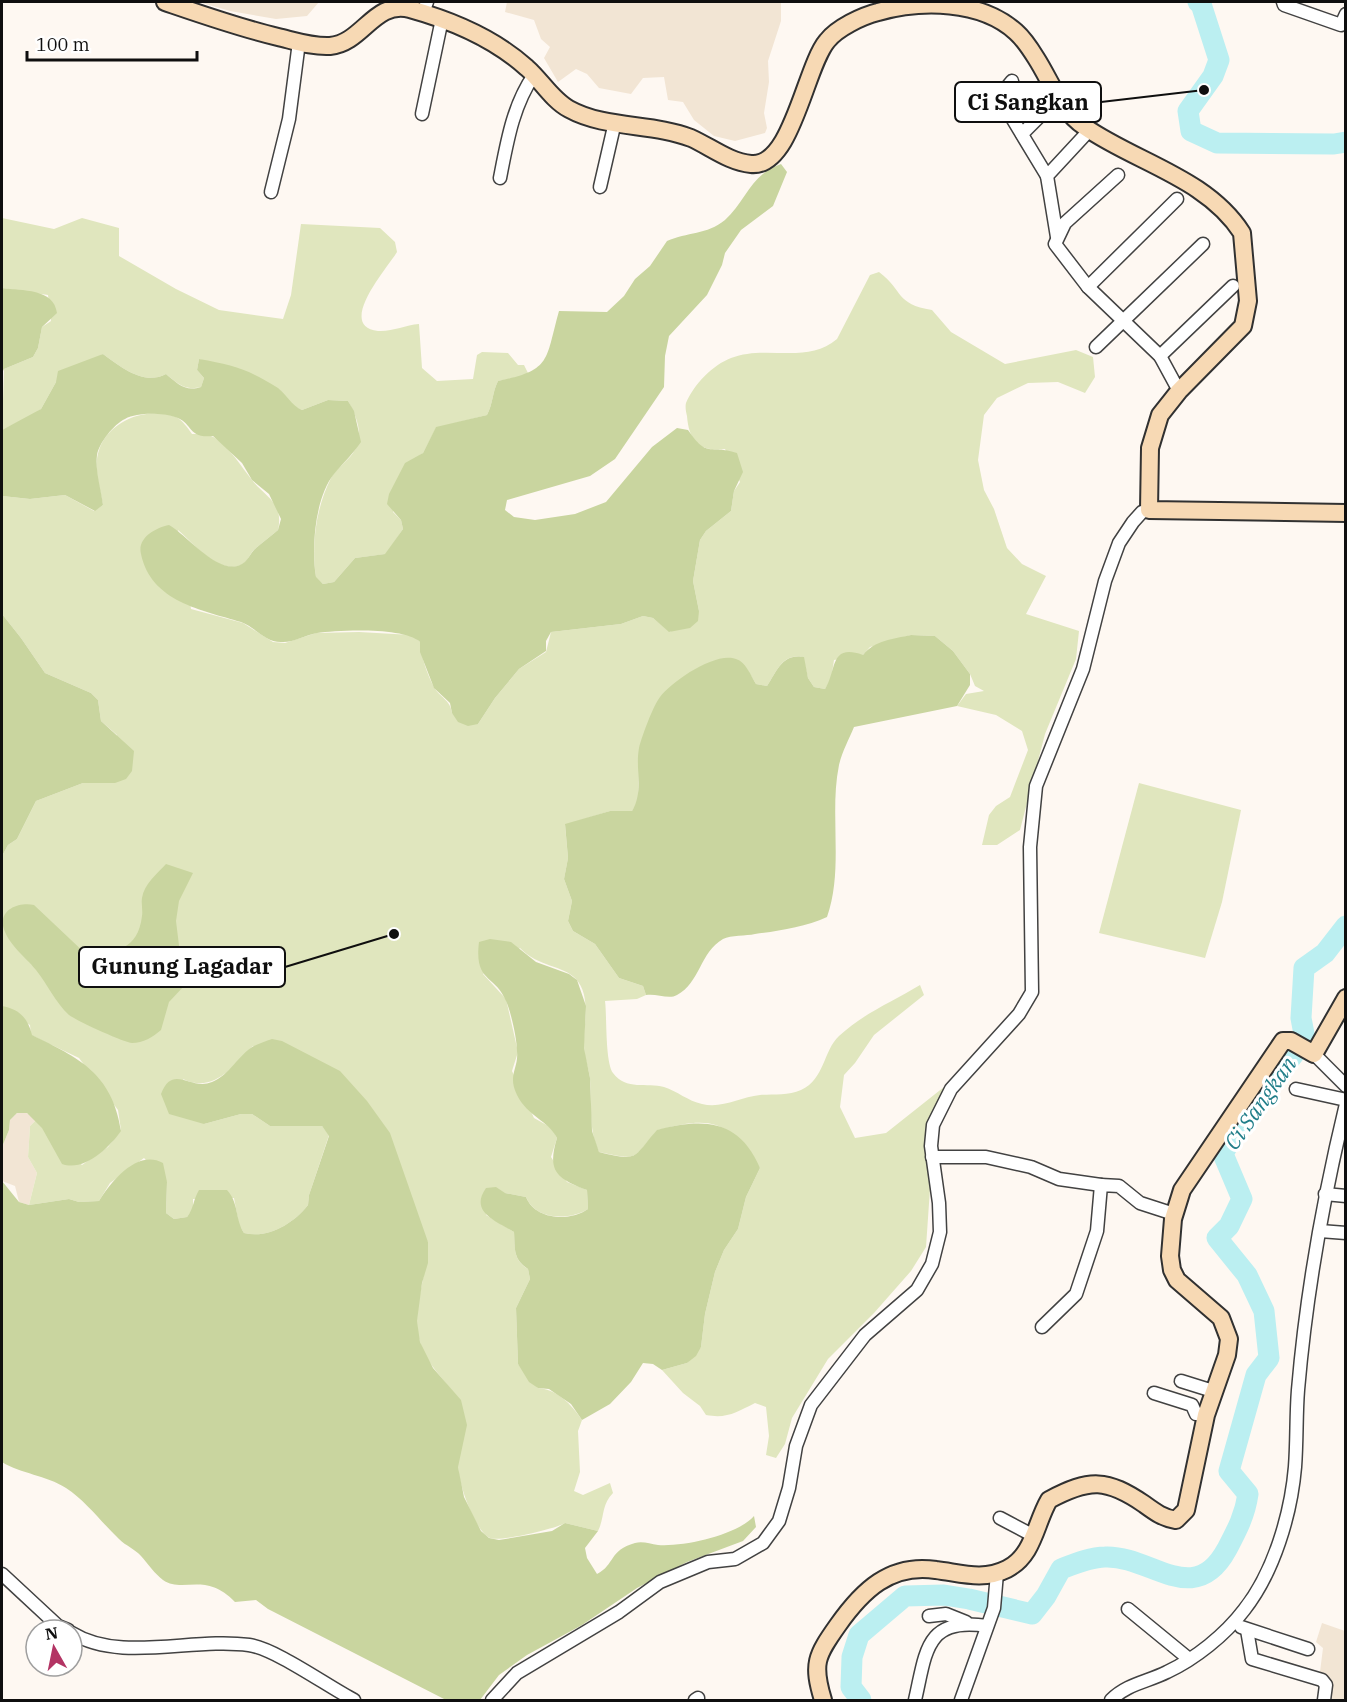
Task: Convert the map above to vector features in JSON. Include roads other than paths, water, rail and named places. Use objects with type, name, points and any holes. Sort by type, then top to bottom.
[{"type":"street","points":[[165,2],[249,30],[321,46],[342,44],[359,33],[379,13],[393,8],[425,7],[442,19],[504,49],[570,110],[615,122],[686,136],[741,162],[759,164],[774,154],[784,141],[807,79],[825,42],[834,35],[879,11],[916,5],[962,6],[995,19],[1017,32],[1071,117],[1094,133],[1143,157],[1192,187],[1236,224],[1242,233],[1248,300],[1244,326],[1179,392],[1160,415],[1152,437],[1147,485],[1149,510]]},
{"type":"street","points":[[1283,2],[1284,5],[1341,25],[1346,14]]},
{"type":"street","points":[[422,114],[442,19]]},
{"type":"street","points":[[271,192],[289,119],[299,42]]},
{"type":"street","points":[[500,178],[512,122],[524,90],[534,75]]},
{"type":"street","points":[[1012,81],[1005,88],[1004,98],[1047,176],[1057,248],[1088,286],[1160,356],[1179,392]]},
{"type":"street","points":[[1022,134],[1047,109]]},
{"type":"street","points":[[600,187],[615,122]]},
{"type":"street","points":[[1047,176],[1085,135]]},
{"type":"street","points":[[1057,237],[1065,223],[1118,175]]},
{"type":"street","points":[[1088,286],[1177,199]]},
{"type":"street","points":[[1096,347],[1203,244]]},
{"type":"street","points":[[1160,356],[1233,286]]},
{"type":"street","points":[[492,1701],[517,1673],[619,1612],[660,1582],[708,1562],[745,1555],[770,1534],[779,1521],[785,1504],[796,1446],[811,1406],[865,1335],[917,1290],[932,1264],[939,1242],[940,1223],[932,1157],[933,1125],[951,1089],[1019,1014],[1032,992],[1030,847],[1036,786],[1083,669],[1106,581],[1119,543],[1137,517],[1149,510],[1346,513]]},
{"type":"street","points":[[1306,1050],[1346,998]]},
{"type":"street","points":[[823,1701],[816,1681],[817,1660],[828,1638],[854,1601],[878,1580],[915,1570],[933,1569],[967,1576],[997,1573],[1024,1557],[1028,1532],[1049,1500],[1086,1485],[1102,1483],[1119,1487],[1164,1519],[1176,1520],[1186,1510],[1190,1500],[1201,1414],[1209,1389],[1227,1355],[1228,1333],[1214,1310],[1177,1280],[1170,1256],[1169,1212],[1185,1184],[1283,1041],[1288,1040],[1306,1050],[1346,1086]]},
{"type":"street","points":[[1111,1701],[1127,1688],[1163,1674],[1189,1659],[1233,1623],[1245,1610],[1261,1582],[1280,1537],[1292,1494],[1298,1390],[1325,1194],[1346,1102],[1296,1089]]},
{"type":"street","points":[[932,1157],[986,1157],[1031,1167],[1059,1179],[1119,1186],[1140,1203],[1169,1212]]},
{"type":"street","points":[[1042,1326],[1076,1294],[1097,1231],[1101,1185]]},
{"type":"street","points":[[1325,1194],[1346,1196]]},
{"type":"street","points":[[1320,1231],[1346,1233]]},
{"type":"street","points":[[1181,1381],[1209,1389]]},
{"type":"street","points":[[1154,1393],[1192,1405],[1201,1414]]},
{"type":"street","points":[[1000,1518],[1028,1532]]},
{"type":"street","points":[[961,1701],[995,1603],[997,1573]]},
{"type":"street","points":[[2,1574],[49,1618]]},
{"type":"street","points":[[1128,1609],[1189,1659]]},
{"type":"street","points":[[929,1616],[946,1614],[987,1626]]},
{"type":"street","points":[[915,1701],[930,1643],[939,1631],[952,1624],[967,1622]]},
{"type":"street","points":[[1233,1623],[1247,1630],[1308,1649]]},
{"type":"street","points":[[1247,1630],[1252,1659],[1322,1680],[1326,1685],[1324,1701]]},
{"type":"street","points":[[84,1640],[122,1647],[230,1643],[251,1646],[279,1656],[354,1701]]},
{"type":"waterway","name":"Ci Sangkan","points":[[1198,2],[1201,4],[1219,60],[1213,76],[1188,111],[1191,131],[1217,143],[1334,144],[1346,142]]},
{"type":"waterway","name":"Ci Sangkan","points":[[861,1700],[851,1687],[852,1657],[859,1635],[905,1596],[944,1595],[1032,1614],[1046,1596],[1061,1569],[1088,1559],[1100,1557],[1122,1559],[1186,1578],[1200,1576],[1214,1567],[1227,1549],[1243,1516],[1248,1494],[1229,1471],[1256,1375],[1269,1358],[1264,1311],[1247,1275],[1217,1238],[1229,1226],[1242,1199],[1223,1154],[1233,1135],[1297,1050],[1304,1034],[1301,1018],[1304,968],[1325,953],[1346,926]]},
{"type":"place","name":"Ci Sangkan","points":[[1204,90]]},
{"type":"place","name":"Gunung Lagadar","points":[[394,934]]}]
